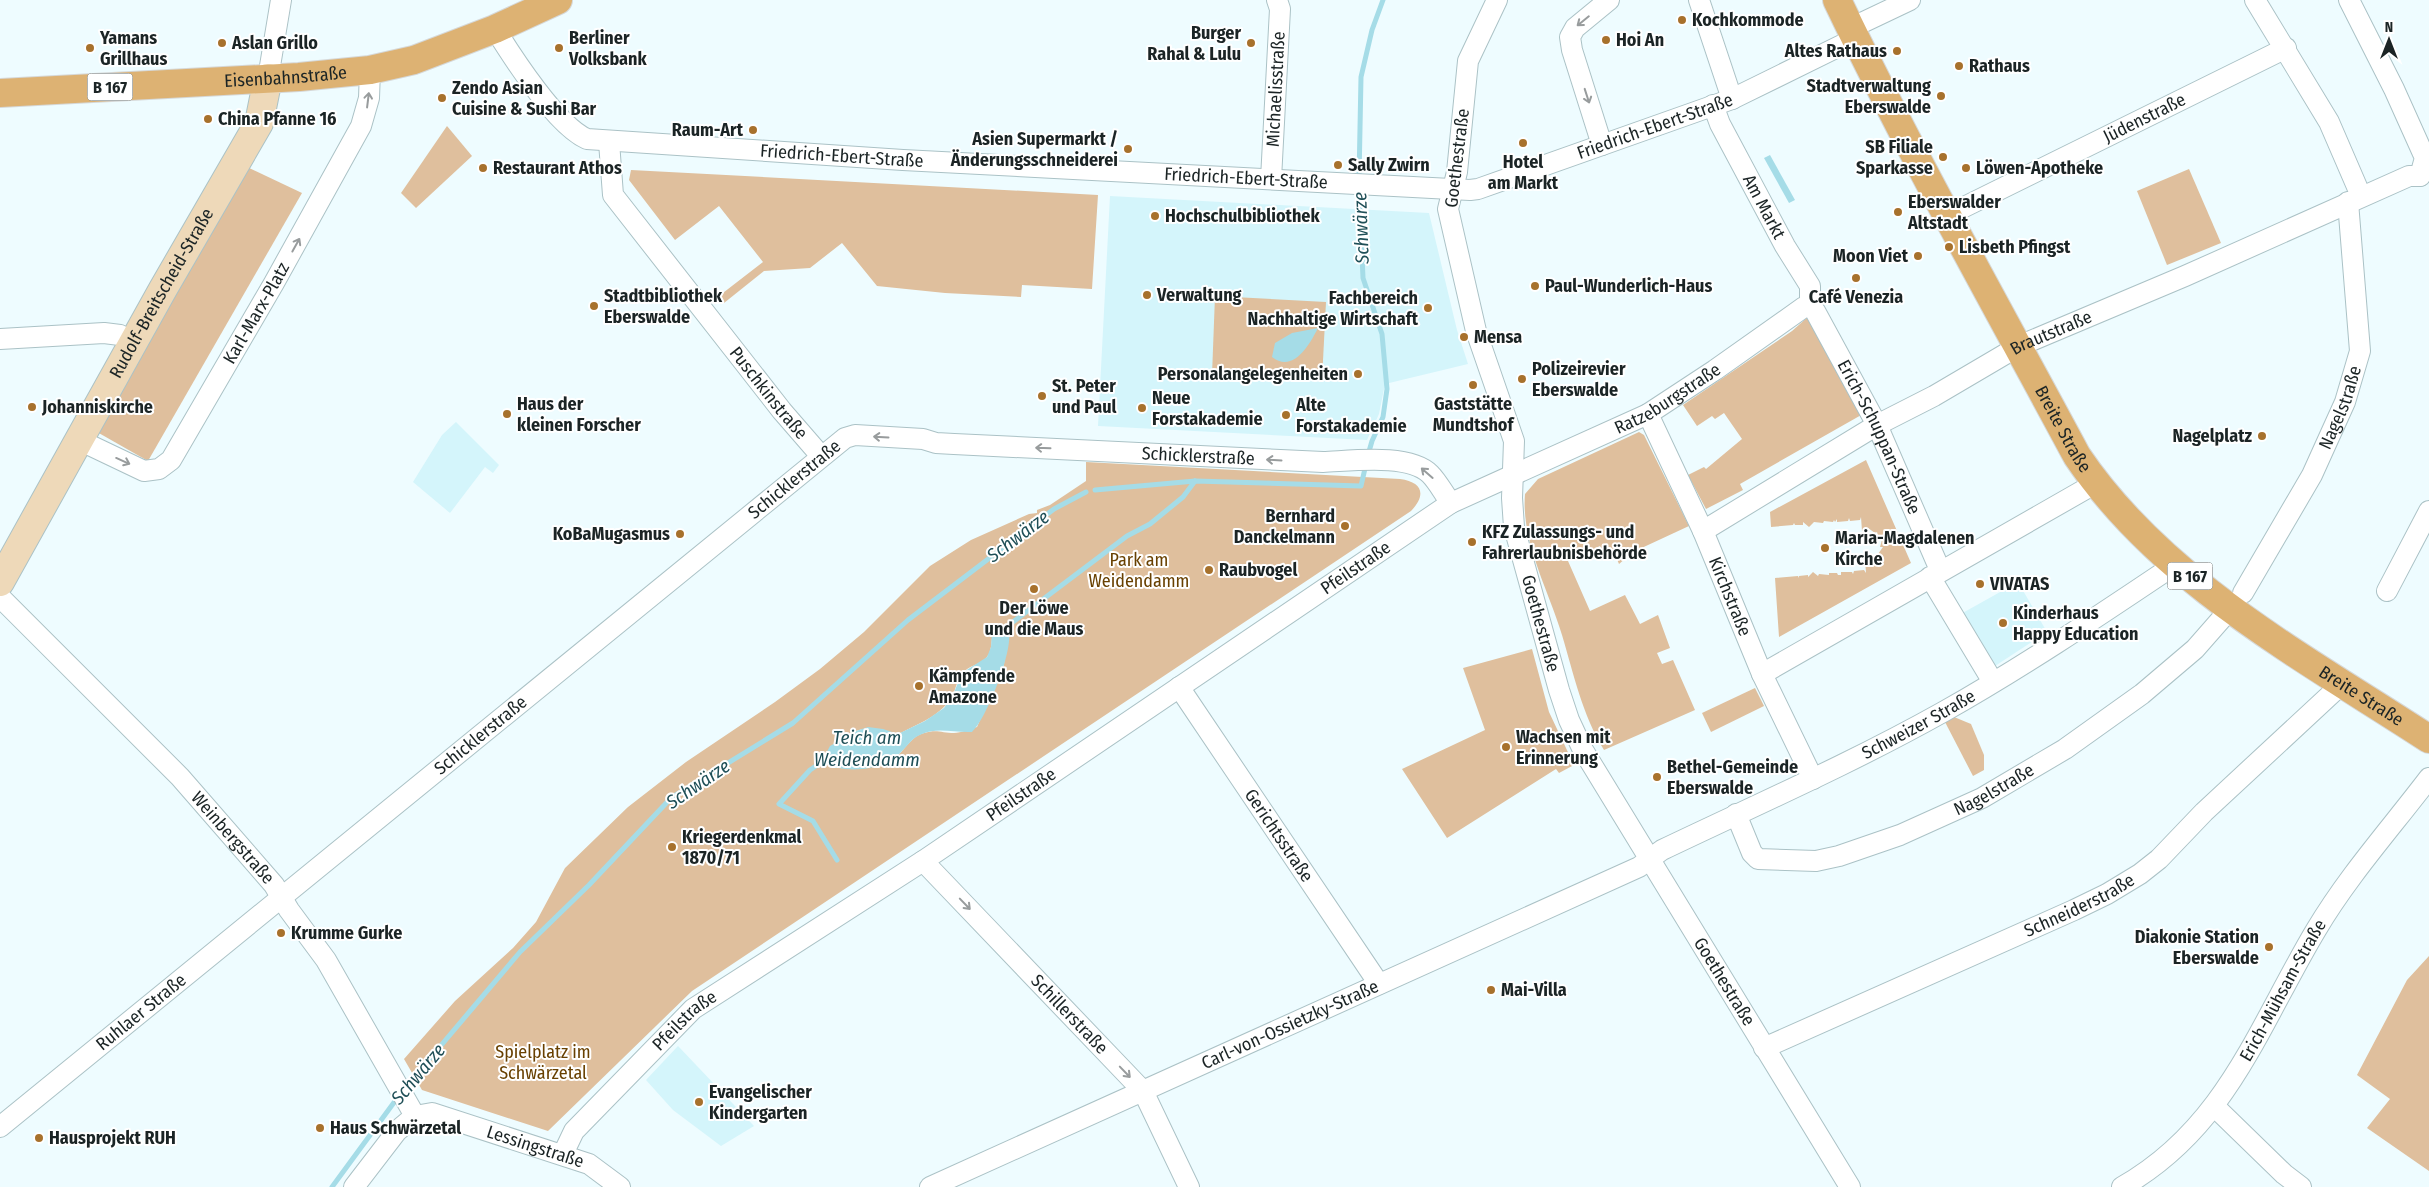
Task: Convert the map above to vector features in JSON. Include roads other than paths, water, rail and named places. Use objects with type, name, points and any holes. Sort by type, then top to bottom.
[{"type":"main road","name":"Eisenbahnstraße","points":[[0,93],[270,67],[370,70],[414,60],[495,29],[558,0]]},
{"type":"main road","name":"Breite Straße","points":[[1837,0],[1855,30],[1948,215],[2077,456],[2096,483],[2176,564],[2237,600],[2343,683],[2427,732]]},
{"type":"main road","name":"Rudolf-Breitscheid-Straße","points":[[0,582],[259,123],[270,67]]},
{"type":"street","points":[[270,67],[281,0]]},
{"type":"street","name":"Michaelisstraße","points":[[1271,179],[1280,9],[1277,0]]},
{"type":"street","name":"Goethestraße","points":[[1497,0],[1468,61],[1457,172],[1448,209],[1476,331],[1514,441],[1512,498],[1514,528],[1569,720],[1583,750],[1850,1187]]},
{"type":"street","points":[[1602,145],[1572,50],[1570,37],[1576,28],[1609,0]]},
{"type":"street","name":"Am Markt","points":[[1699,0],[1723,102],[1720,124],[1785,246],[1810,286],[1810,307]]},
{"type":"street","name":"Friedrich-Ebert-Straße","points":[[608,142],[1359,185],[1478,189],[1723,102],[1910,0]]},
{"type":"street","name":"Nagelstraße","points":[[1736,814],[1752,853],[1758,859],[1816,861],[1865,848],[1900,835],[1982,798],[2065,749],[2142,694],[2195,649],[2237,600],[2312,474],[2345,402],[2360,351],[2354,199],[2329,122],[2286,48],[2255,0]]},
{"type":"street","points":[[2349,0],[2394,89],[2425,158],[2424,182]]},
{"type":"street","points":[[495,29],[550,106],[572,131],[587,139],[608,142]]},
{"type":"street","name":"Jüdenstraße","points":[[1948,215],[2286,48]]},
{"type":"street","name":"Karl-Marx-Platz","points":[[79,440],[144,471],[159,469],[171,460],[269,292],[361,126],[369,98],[370,70]]},
{"type":"street","name":"Puschkinstraße","points":[[608,142],[613,195],[782,411],[829,450]]},
{"type":"street","name":"Brautstraße","points":[[1703,531],[1877,425],[1934,396],[2019,346],[2185,276],[2409,176],[2424,182]]},
{"type":"street","name":"Ratzeburgstraße","points":[[1514,475],[1648,414],[1715,370],[1804,307],[1810,307]]},
{"type":"street","name":"Erich-Schuppan-Straße","points":[[1810,307],[1815,311],[1877,425],[1935,574],[1993,682]]},
{"type":"street","points":[[0,339],[104,334],[120,335],[134,342]]},
{"type":"street","name":"Kirchstraße","points":[[1648,414],[1703,531],[1762,674],[1812,779]]},
{"type":"street","name":"Schicklerstraße","points":[[282,897],[845,438],[855,435],[923,439],[936,443],[1323,462],[1380,461],[1420,467],[1431,474],[1451,503]]},
{"type":"street","name":"Pfeilstraße","points":[[563,1154],[574,1131],[694,1009],[923,860],[1451,503],[1514,475]]},
{"type":"street","points":[[1762,674],[2096,483]]},
{"type":"street","points":[[2387,591],[2425,520]]},
{"type":"street","name":"Schweizer Straße","points":[[1649,859],[1662,850],[1812,779],[1927,720],[1993,682],[2176,564]]},
{"type":"street","name":"Weinbergstraße","points":[[0,597],[180,777],[274,885],[289,910],[326,960],[407,1101]]},
{"type":"street","name":"Schneiderstraße","points":[[1764,1048],[2074,910],[2107,894],[2140,874],[2159,859],[2204,812],[2343,683]]},
{"type":"street","name":"Gerichtsstraße","points":[[1179,687],[1379,984]]},
{"type":"street","name":"Erich-Mühsam-Straße","points":[[2122,1187],[2144,1175],[2169,1156],[2194,1132],[2215,1107],[2258,1037],[2316,930],[2347,885],[2429,778]]},
{"type":"street","name":"Carl-von-Ossietzky-Straße","points":[[930,1187],[1639,866],[1649,859]]},
{"type":"street","name":"Schillerstraße","points":[[923,860],[1143,1091],[1189,1187]]},
{"type":"street","name":"Ruhlaer Straße","points":[[0,1127],[282,897]]},
{"type":"street","points":[[354,1187],[397,1131],[407,1101]]},
{"type":"street","name":"Lessingstraße","points":[[407,1101],[432,1113],[563,1154],[588,1164],[620,1187]]},
{"type":"street","points":[[2215,1107],[2284,1174],[2301,1187]]},
{"type":"water","points":[[1770,155],[1795,200],[1789,203],[1764,158]]},
{"type":"water","points":[[1318,328],[1305,349],[1294,360],[1287,362],[1272,357],[1275,343],[1292,333]]},
{"type":"water","name":"Teich am Weidendamm","points":[[996,628],[1009,634],[1006,656],[991,701],[972,732],[934,731],[922,734],[912,740],[891,760],[872,767],[861,769],[840,768],[822,761],[830,746],[856,731],[868,727],[898,734],[925,721],[944,708],[953,695],[962,673],[987,657],[991,647],[992,631]]},
{"type":"waterway","name":"Schwärze","points":[[1359,179],[1361,77],[1372,30],[1383,0]]},
{"type":"waterway","name":"Schwärze","points":[[1359,188],[1363,278],[1382,334],[1387,389],[1383,417],[1368,455]]},
{"type":"waterway","name":"Schwärze","points":[[1095,490],[1195,481],[1361,486],[1366,464]]},
{"type":"waterway","points":[[1001,636],[1001,631],[1127,536],[1150,524],[1183,497],[1195,481]]},
{"type":"waterway","name":"Schwärze","points":[[405,1088],[520,952],[589,885],[671,798],[793,723],[908,620],[1054,509],[1086,492]]},
{"type":"waterway","points":[[828,758],[810,770],[779,804],[813,821],[837,860]]},
{"type":"waterway","name":"Schwärze","points":[[332,1187],[398,1097]]},
{"type":"place","name":"Kochkommode","points":[[1682,20]]},
{"type":"place","name":"Hoi An","points":[[1606,40]]},
{"type":"place","name":"Aslan Grillo","points":[[222,43]]},
{"type":"place","name":"Burger Rahal & Lulu","points":[[1251,43]]},
{"type":"place","name":"Yamans Grillhaus","points":[[90,48]]},
{"type":"place","name":"Berliner Volksbank","points":[[559,48]]},
{"type":"place","name":"Altes Rathaus","points":[[1897,51]]},
{"type":"place","name":"Rathaus","points":[[1959,66]]},
{"type":"place","name":"Stadtverwaltung Eberswalde","points":[[1941,96]]},
{"type":"place","name":"Zendo Asian Cuisine & Sushi Bar","points":[[442,98]]},
{"type":"place","name":"China Pfanne 16","points":[[208,119]]},
{"type":"place","name":"Raum-Art","points":[[753,130]]},
{"type":"place","name":"Hotel am Markt","points":[[1523,143]]},
{"type":"place","name":"Asien Supermarkt / Änderungsschneiderei","points":[[1128,149]]},
{"type":"place","name":"SB Filiale Sparkasse","points":[[1943,157]]},
{"type":"place","name":"Sally Zwirn","points":[[1338,165]]},
{"type":"place","name":"Restaurant Athos","points":[[483,168]]},
{"type":"place","name":"Löwen-Apotheke","points":[[1966,168]]},
{"type":"place","name":"Eberswalder Altstadt","points":[[1898,212]]},
{"type":"place","name":"Hochschulbibliothek","points":[[1155,216]]},
{"type":"place","name":"Lisbeth Pfingst","points":[[1949,247]]},
{"type":"place","name":"Moon Viet","points":[[1918,256]]},
{"type":"place","name":"Café Venezia","points":[[1856,278]]},
{"type":"place","name":"Paul-Wunderlich-Haus","points":[[1535,286]]},
{"type":"place","name":"Verwaltung","points":[[1147,295]]},
{"type":"place","name":"Stadtbibliothek Eberswalde","points":[[594,306]]},
{"type":"place","name":"Fachbereich Nachhaltige Wirtschaft","points":[[1428,308]]},
{"type":"place","name":"Mensa","points":[[1464,337]]},
{"type":"place","name":"Personalangelegenheiten","points":[[1358,374]]},
{"type":"place","name":"Polizeirevier Eberswalde","points":[[1522,379]]},
{"type":"place","name":"Gaststätte Mundtshof","points":[[1473,385]]},
{"type":"place","name":"St. Peter und Paul","points":[[1042,396]]},
{"type":"place","name":"Johanniskirche","points":[[32,407]]},
{"type":"place","name":"Neue Forstakademie","points":[[1142,408]]},
{"type":"place","name":"Haus der kleinen Forscher","points":[[507,414]]},
{"type":"place","name":"Alte Forstakademie","points":[[1286,415]]},
{"type":"place","name":"Nagelplatz","points":[[2262,436]]},
{"type":"place","name":"Bernhard Danckelmann","points":[[1345,526]]},
{"type":"place","name":"KoBaMugasmus","points":[[680,534]]},
{"type":"place","name":"KFZ Zulassungs- und Fahrerlaubnisbehörde","points":[[1472,542]]},
{"type":"place","name":"Maria-Magdalenen Kirche","points":[[1825,548]]},
{"type":"place","name":"Raubvogel","points":[[1209,570]]},
{"type":"place","name":"VIVATAS","points":[[1980,584]]},
{"type":"place","name":"Der Löwe und die Maus","points":[[1034,589]]},
{"type":"place","name":"Kinderhaus Happy Education","points":[[2003,623]]},
{"type":"place","name":"Kämpfende Amazone","points":[[919,686]]},
{"type":"place","name":"Wachsen mit Erinnerung","points":[[1506,747]]},
{"type":"place","name":"Bethel-Gemeinde Eberswalde","points":[[1657,777]]},
{"type":"place","name":"Kriegerdenkmal 1870/71","points":[[672,847]]},
{"type":"place","name":"Krumme Gurke","points":[[281,933]]},
{"type":"place","name":"Diakonie Station Eberswalde","points":[[2269,947]]},
{"type":"place","name":"Mai-Villa","points":[[1491,990]]},
{"type":"place","name":"Evangelischer Kindergarten","points":[[699,1102]]},
{"type":"place","name":"Haus Schwärzetal","points":[[320,1128]]},
{"type":"place","name":"Hausprojekt RUH","points":[[39,1138]]},
{"type":"park label","name":"Park am Weidendamm","points":[[1139,570]]},
{"type":"park label","name":"Spielplatz im Schwärzetal","points":[[543,1062]]}]
